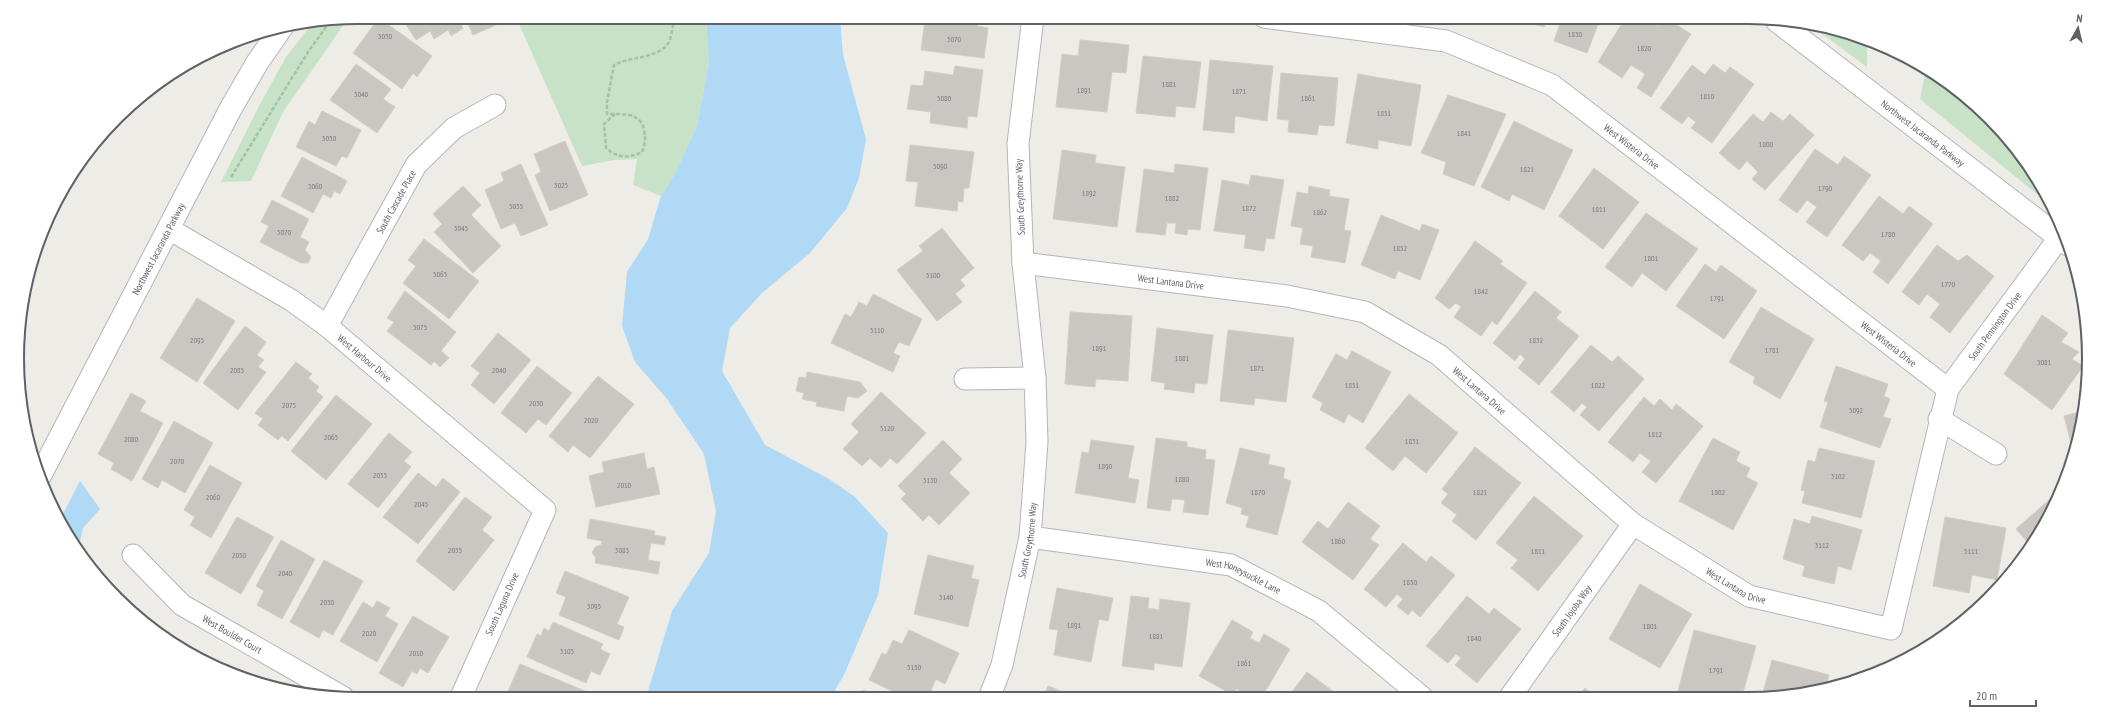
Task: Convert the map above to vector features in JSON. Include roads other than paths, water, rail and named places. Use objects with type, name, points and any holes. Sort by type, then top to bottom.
[{"type":"street","name":"South Greythorne Way","points":[[991,692],[1002,665],[1030,537],[1037,442],[1034,378],[1023,263],[1018,144],[1032,24]]},
{"type":"street","name":"West Wisteria Drive","points":[[1317,24],[1446,41],[1552,85],[1948,389]]},
{"type":"street","name":"Northwest Jacaranda Parkway","points":[[1784,26],[2057,231]]},
{"type":"street","name":"Northwest Jacaranda Parkway","points":[[43,469],[231,108],[257,63],[277,34]]},
{"type":"street","name":"South Cascade Place","points":[[327,326],[416,165],[454,128],[495,105]]},
{"type":"street","name":"West Harbour Drive","points":[[169,229],[291,300],[327,326],[545,510]]},
{"type":"street","name":"South Pennington Drive","points":[[1891,629],[1939,419],[1948,389],[2061,241]]},
{"type":"street","name":"West Lantana Drive","points":[[1023,263],[1287,296],[1365,312],[1439,355],[1633,524],[1749,596],[1891,629]]},
{"type":"street","points":[[965,379],[1034,378]]},
{"type":"street","points":[[1939,419],[1996,454]]},
{"type":"street","name":"South Laguna Drive","points":[[463,692],[545,510]]},
{"type":"street","name":"South Jojoba Way","points":[[1514,692],[1633,524]]},
{"type":"street","name":"West Honeysuckle Lane","points":[[1030,537],[1231,565],[1319,611],[1416,692]]},
{"type":"street","name":"West Boulder Court","points":[[133,555],[182,605],[332,691]]},
{"type":"water","points":[[706,24],[841,24],[843,55],[866,139],[859,178],[847,208],[810,253],[762,293],[730,328],[722,371],[765,445],[829,479],[855,497],[888,533],[878,595],[844,675],[834,692],[648,692],[672,611],[709,553],[716,511],[704,454],[667,399],[635,362],[622,326],[627,272],[648,239],[661,196],[675,174],[697,126],[709,63]]},
{"type":"water","points":[[80,481],[100,509],[83,528],[80,543],[63,514]]}]
